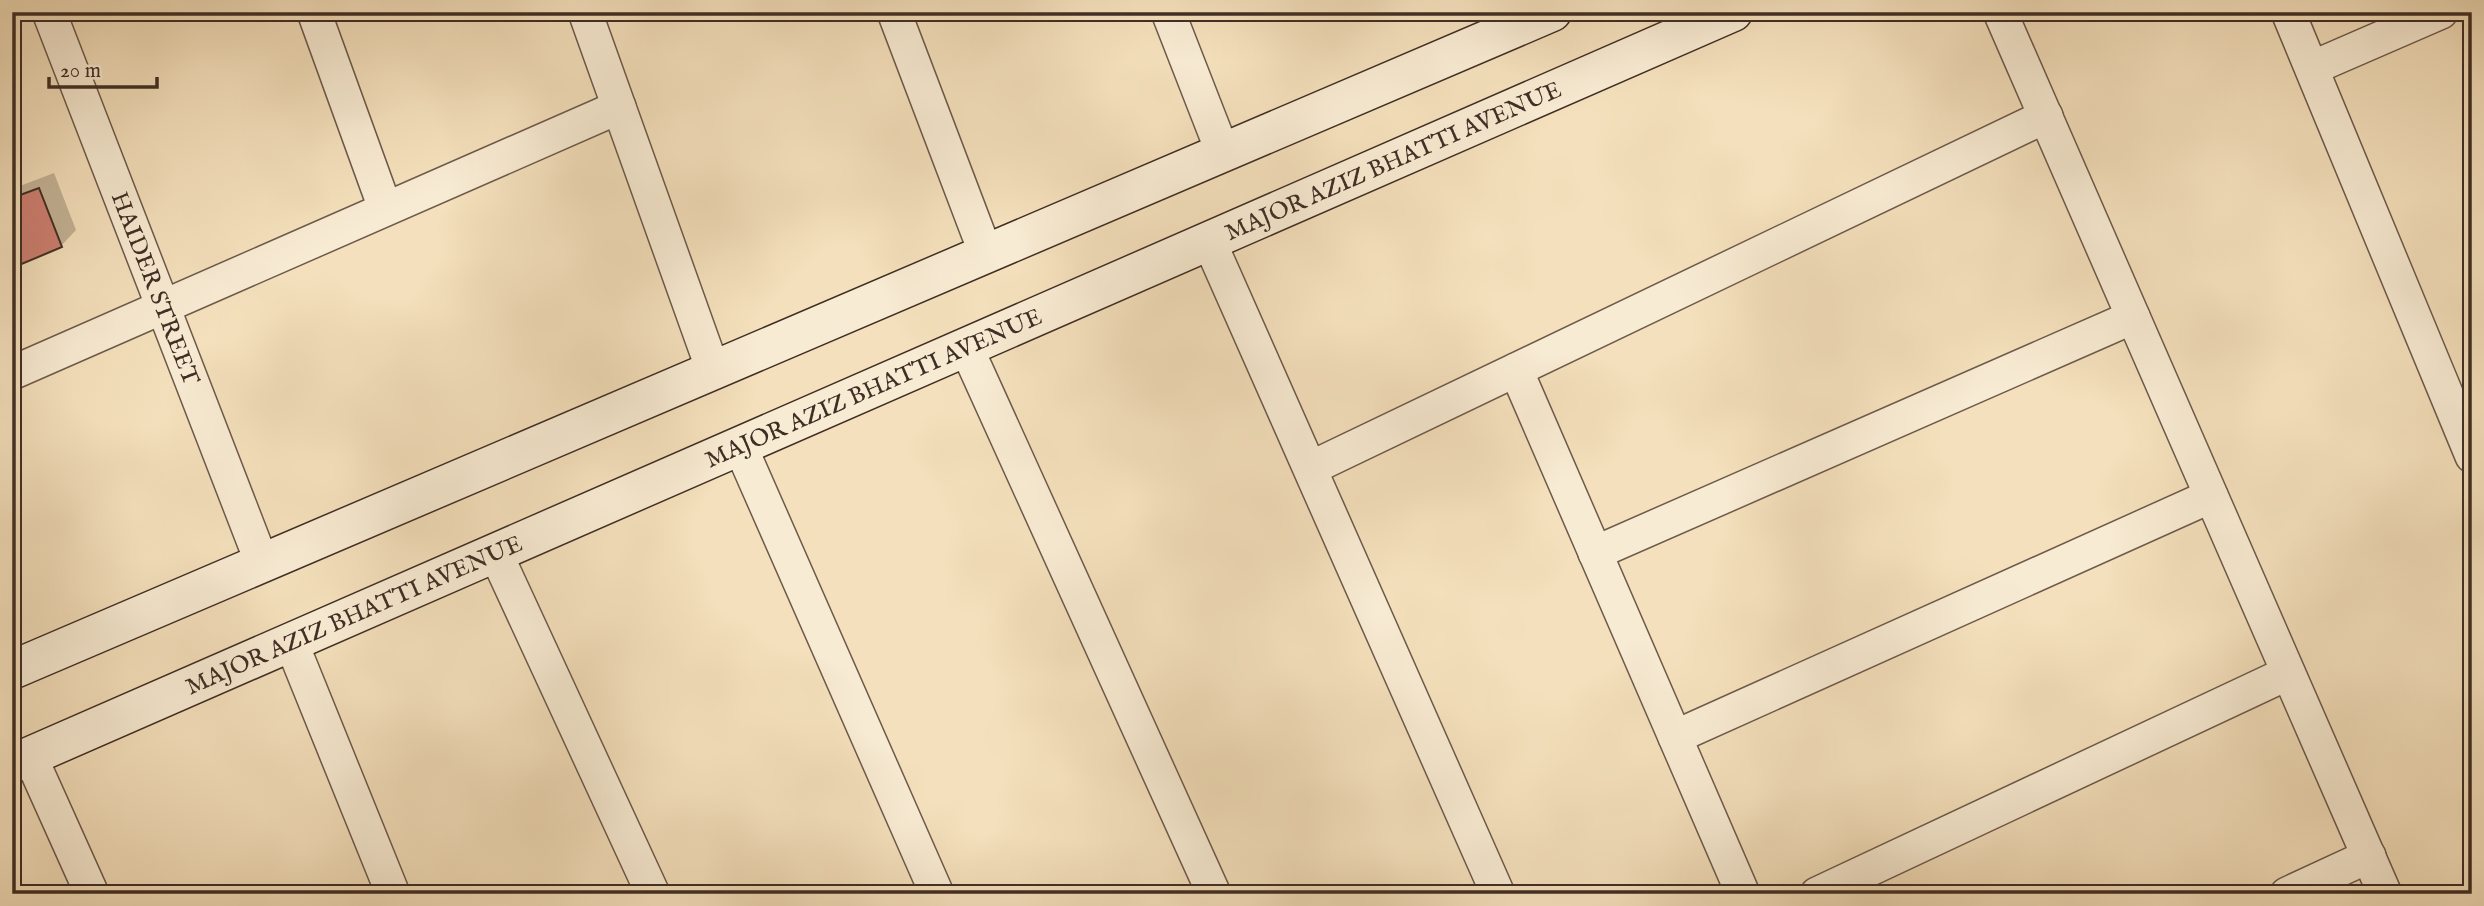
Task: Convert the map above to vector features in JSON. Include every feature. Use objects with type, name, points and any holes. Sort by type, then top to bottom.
[{"type":"main road","points":[[12,670],[1552,12]]},
{"type":"main road","name":"MAJOR AZIZ BHATTI AVENUE","points":[[21,760],[1733,12]]},
{"type":"street","name":"HAIDER STREET","points":[[49,12],[262,563]]},
{"type":"street","points":[[314,12],[385,208]]},
{"type":"street","points":[[585,12],[713,370]]},
{"type":"street","points":[[894,12],[986,254]]},
{"type":"street","points":[[1168,12],[1223,153]]},
{"type":"street","points":[[2000,12],[2385,894]]},
{"type":"street","points":[[2288,12],[2472,456]]},
{"type":"street","points":[[2312,68],[2441,12]]},
{"type":"street","points":[[12,373],[619,107]]},
{"type":"street","points":[[1311,468],[2046,117]]},
{"type":"street","points":[[1209,241],[1498,894]]},
{"type":"street","points":[[1595,553],[2133,317]]},
{"type":"street","points":[[966,347],[1214,894]]},
{"type":"street","points":[[1516,370],[1743,894]]},
{"type":"street","points":[[740,446],[937,894]]},
{"type":"street","points":[[1675,737],[2211,496]]},
{"type":"street","points":[[495,552],[653,894]]},
{"type":"street","points":[[291,642],[393,894]]},
{"type":"street","points":[[1817,894],[2288,673]]},
{"type":"street","points":[[21,760],[92,894]]},
{"type":"street","points":[[2287,894],[2369,856]]},
{"type":"building","points":[[39,188],[62,247],[12,268],[12,198]]}]
